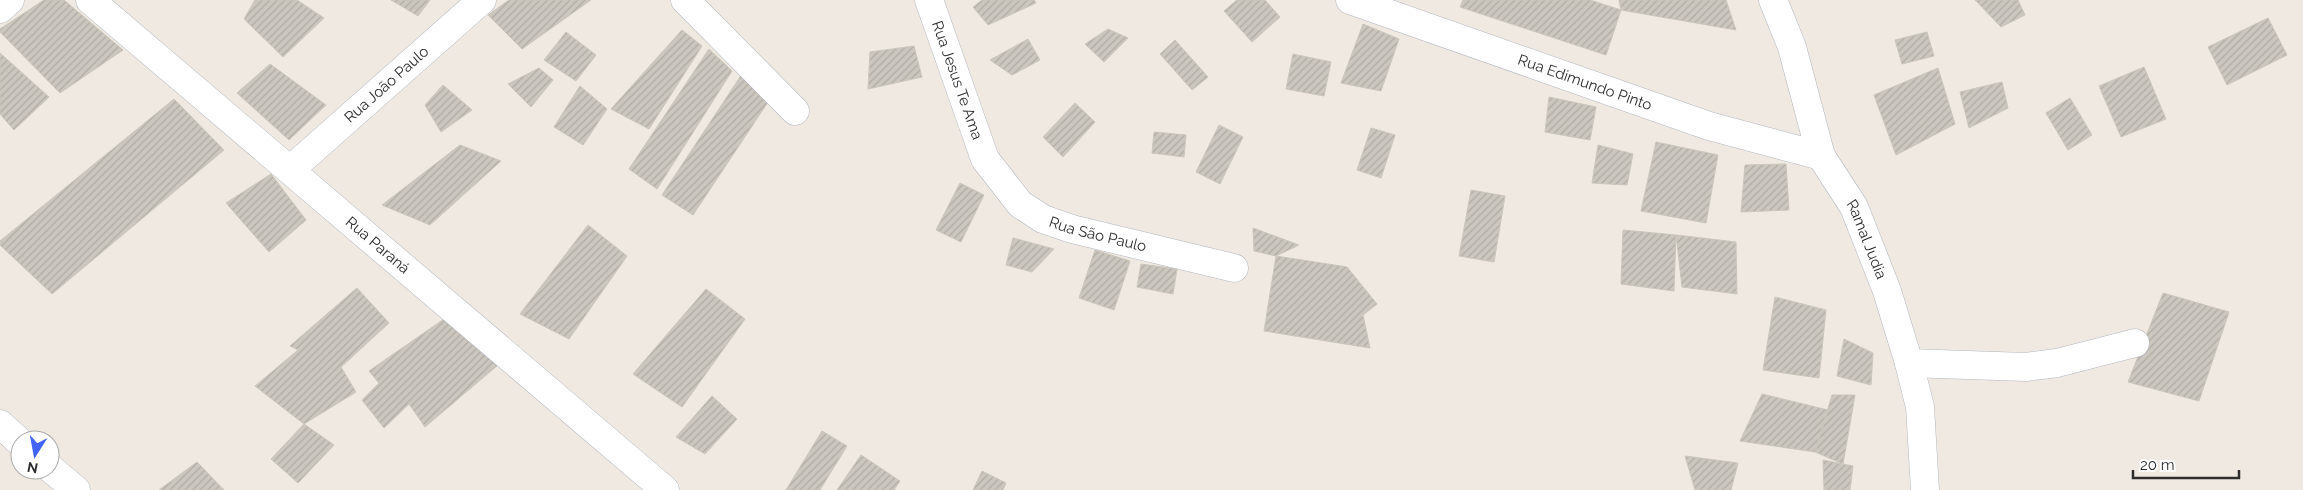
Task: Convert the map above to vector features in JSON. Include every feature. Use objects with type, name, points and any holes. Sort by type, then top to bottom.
[{"type":"street","points":[[0,9],[10,0]]},
{"type":"street","name":"Rua Paraná","points":[[90,0],[665,490]]},
{"type":"street","name":"Rua João Paulo","points":[[290,170],[482,0]]},
{"type":"street","points":[[685,0],[795,111]]},
{"type":"street","name":"Rua Jesus Te Ama","points":[[930,0],[985,160]]},
{"type":"street","name":"Rua Edimundo Pinto","points":[[1350,0],[1709,126],[1822,156]]},
{"type":"street","name":"Ramal Judia","points":[[1773,0],[1792,47],[1822,156],[1854,207],[1887,291],[1920,407],[1925,490]]},
{"type":"street","name":"Rua São Paulo","points":[[985,160],[1020,204],[1043,219],[1072,229],[1234,268]]},
{"type":"street","points":[[1909,363],[2026,367],[2057,363],[2134,343]]},
{"type":"street","points":[[0,424],[10,433]]},
{"type":"street","points":[[60,476],[76,490]]},
{"type":"building","points":[[44,0],[64,0],[123,50],[60,93],[0,32],[0,29]]},
{"type":"building","points":[[255,0],[297,0],[324,18],[283,57],[244,19]]},
{"type":"building","points":[[391,0],[430,0],[418,16]]},
{"type":"building","points":[[509,0],[591,0],[522,49],[488,15]]},
{"type":"building","points":[[982,0],[1034,0],[1036,3],[988,25],[973,7]]},
{"type":"building","points":[[1237,0],[1265,0],[1280,17],[1252,42],[1224,11]]},
{"type":"building","points":[[1463,0],[1590,0],[1621,10],[1606,55],[1460,7]]},
{"type":"building","points":[[1619,0],[1726,0],[1736,30],[1621,10]]},
{"type":"building","points":[[1975,0],[2018,0],[2025,15],[2001,27]]},
{"type":"building","points":[[2268,18],[2287,55],[2227,85],[2208,47]]},
{"type":"building","points":[[1363,24],[1399,39],[1381,91],[1341,83]]},
{"type":"building","points":[[1108,29],[1128,38],[1104,62],[1085,44]]},
{"type":"building","points":[[682,30],[702,46],[649,129],[611,109]]},
{"type":"building","points":[[566,32],[596,55],[576,81],[544,60]]},
{"type":"building","points":[[1927,32],[1934,56],[1902,64],[1895,40]]},
{"type":"building","points":[[1028,39],[1040,60],[1012,75],[990,60]]},
{"type":"building","points":[[1175,40],[1208,77],[1192,90],[1160,54]]},
{"type":"building","points":[[914,46],[922,77],[868,89],[870,52]]},
{"type":"building","points":[[709,49],[732,71],[657,189],[629,169]]},
{"type":"building","points":[[0,53],[49,97],[14,130],[0,114]]},
{"type":"building","points":[[1293,54],[1331,62],[1324,96],[1286,89]]},
{"type":"building","points":[[270,64],[326,105],[289,140],[237,93]]},
{"type":"building","points":[[2144,67],[2166,119],[2121,137],[2099,86]]},
{"type":"building","points":[[539,68],[553,80],[531,107],[508,84]]},
{"type":"building","points":[[1938,68],[1955,124],[1896,155],[1874,95]]},
{"type":"building","points":[[742,74],[768,102],[693,215],[662,195]]},
{"type":"building","points":[[2002,82],[2008,108],[1969,128],[1960,92]]},
{"type":"building","points":[[443,85],[472,110],[441,132],[425,105]]},
{"type":"building","points":[[580,86],[607,109],[583,145],[554,127]]},
{"type":"building","points":[[1549,97],[1596,107],[1590,140],[1545,132]]},
{"type":"building","points":[[2070,98],[2092,135],[2068,150],[2046,113]]},
{"type":"building","points":[[174,99],[224,150],[52,294],[0,245],[0,241]]},
{"type":"building","points":[[1075,103],[1095,122],[1063,157],[1043,137]]},
{"type":"building","points":[[1219,125],[1243,137],[1220,184],[1196,172]]},
{"type":"building","points":[[1371,128],[1395,135],[1381,178],[1357,170]]},
{"type":"building","points":[[1154,132],[1186,135],[1184,157],[1152,153]]},
{"type":"building","points":[[1656,142],[1718,155],[1706,223],[1641,211]]},
{"type":"building","points":[[460,145],[501,161],[430,225],[382,205]]},
{"type":"building","points":[[1598,145],[1633,154],[1627,185],[1592,183]]},
{"type":"building","points":[[1786,164],[1789,210],[1741,212],[1745,165]]},
{"type":"building","points":[[271,174],[306,220],[269,252],[226,203]]},
{"type":"building","points":[[960,183],[984,195],[961,242],[936,230]]},
{"type":"building","points":[[1471,190],[1505,196],[1494,262],[1459,256]]},
{"type":"building","points":[[588,225],[627,256],[569,339],[520,314]]},
{"type":"building","points":[[1253,228],[1299,245],[1276,256],[1254,251]]},
{"type":"building","points":[[1623,230],[1676,235],[1674,291],[1621,284]]},
{"type":"building","points":[[1676,235],[1736,242],[1737,294],[1682,287]]},
{"type":"building","points":[[1013,238],[1054,249],[1032,272],[1006,265]]},
{"type":"building","points":[[1095,250],[1130,261],[1114,310],[1079,298]]},
{"type":"building","points":[[1276,256],[1347,267],[1377,304],[1363,315],[1370,348],[1264,331]]},
{"type":"building","points":[[1141,264],[1177,269],[1173,294],[1137,287]]},
{"type":"building","points":[[357,288],[389,323],[341,367],[356,392],[304,424],[255,386],[298,350],[290,346]]},
{"type":"building","points":[[706,289],[745,319],[682,407],[633,374]]},
{"type":"building","points":[[2163,293],[2229,312],[2199,401],[2128,382]]},
{"type":"building","points":[[1775,297],[1826,310],[1819,378],[1763,370]]},
{"type":"building","points":[[444,319],[498,365],[425,427],[409,404],[384,428],[362,400],[379,383],[369,371]]},
{"type":"building","points":[[1844,339],[1873,353],[1871,385],[1837,376]]},
{"type":"building","points":[[1762,394],[1828,410],[1815,452],[1740,441]]},
{"type":"building","points":[[1832,395],[1855,395],[1843,464],[1815,452]]},
{"type":"building","points":[[712,396],[737,419],[705,454],[676,437]]},
{"type":"building","points":[[304,424],[334,445],[298,483],[271,459]]},
{"type":"building","points":[[822,431],[847,446],[820,490],[786,490]]},
{"type":"building","points":[[861,455],[900,481],[894,490],[837,490]]},
{"type":"building","points":[[1685,456],[1738,463],[1731,490],[1695,490]]},
{"type":"building","points":[[1823,460],[1853,466],[1850,490],[1824,490]]},
{"type":"building","points":[[197,462],[224,490],[159,490]]},
{"type":"building","points":[[982,471],[1006,483],[1003,490],[973,490]]}]
